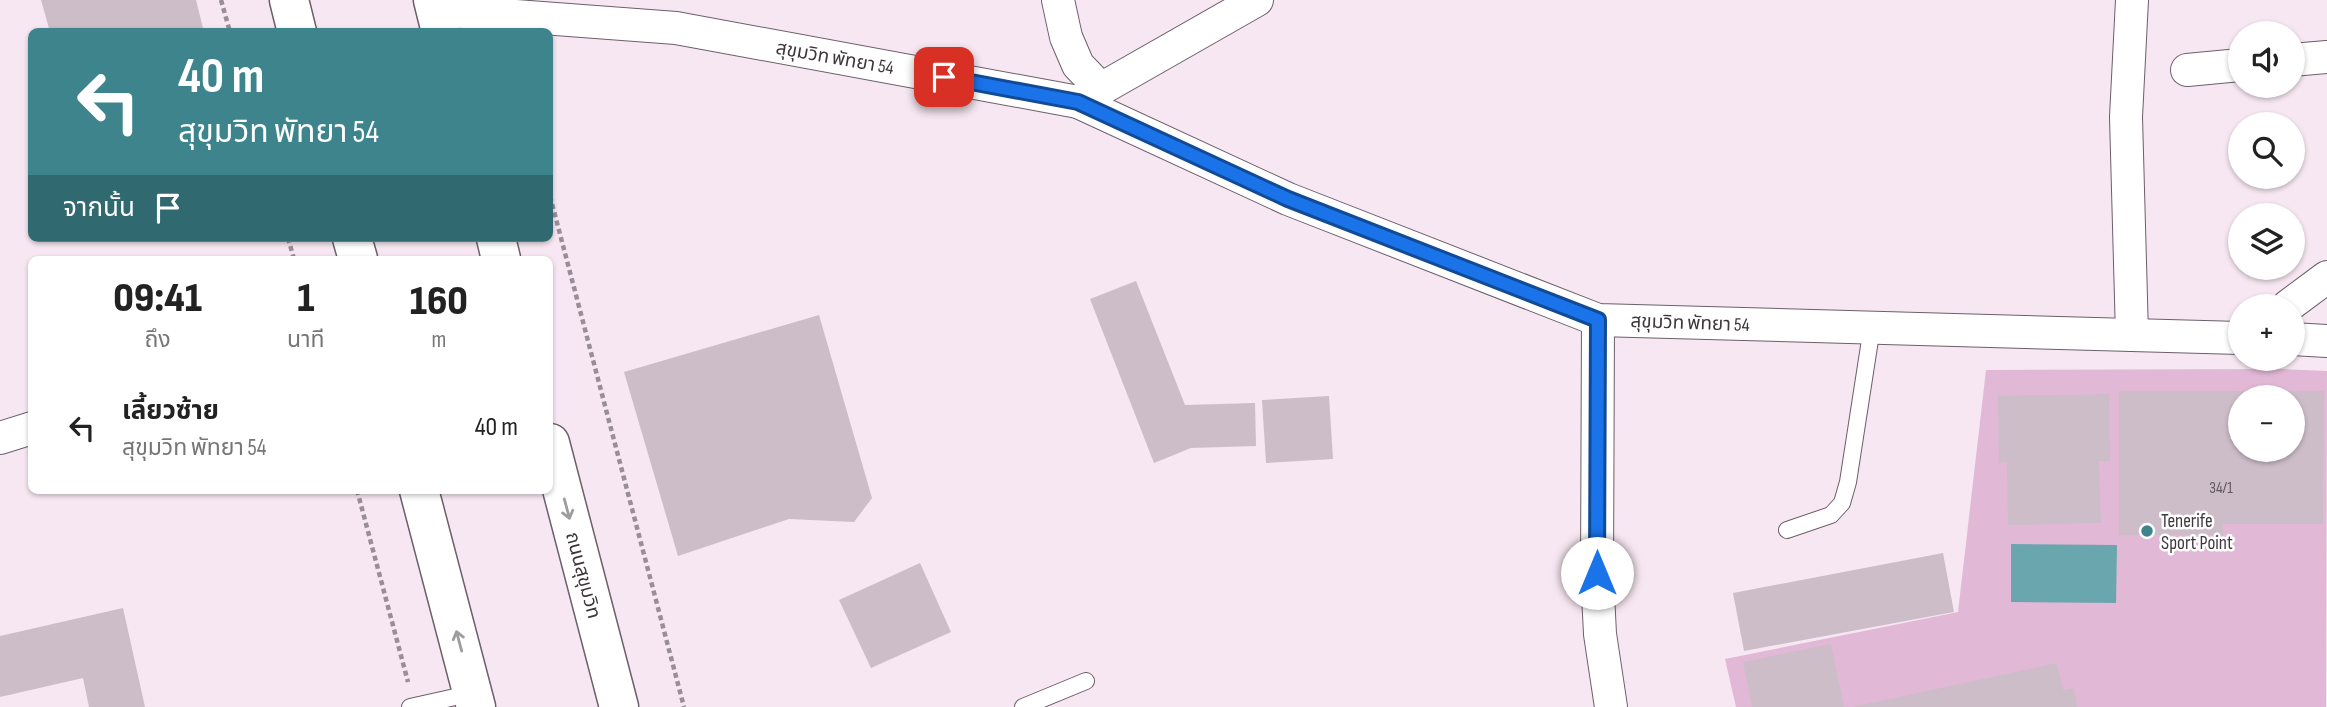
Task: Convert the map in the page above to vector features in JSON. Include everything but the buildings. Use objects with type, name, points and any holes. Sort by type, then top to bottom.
[{"type":"highway","points":[[289,0],[296,28]]},
{"type":"highway","name":"ถนนสุขุมวิท","points":[[553,454],[619,707]]},
{"type":"highway","points":[[420,494],[475,700]]},
{"type":"street","points":[[1058,0],[1066,37],[1090,95],[1257,0]]},
{"type":"street","points":[[2132,0],[2126,117],[2132,335]]},
{"type":"street","name":"สุขุมวิท พัทยา 54","points":[[437,14],[676,28],[1090,95],[1288,199],[1598,320],[2228,338]]},
{"type":"street","points":[[2305,59],[2327,57]]},
{"type":"street","points":[[2187,70],[2228,66]]},
{"type":"street","points":[[2304,294],[2327,277]]},
{"type":"street","points":[[1598,320],[1597,573],[1600,634],[1611,707]]},
{"type":"street","points":[[2305,340],[2327,341]]},
{"type":"street","points":[[0,438],[28,429]]},
{"type":"lane","points":[[1787,530],[1831,515],[1842,503],[1848,482],[1872,327]]},
{"type":"lane","points":[[1023,707],[1086,681]]},
{"type":"lane","points":[[412,706],[475,700]]},
{"type":"path","points":[[221,0],[229,28]]},
{"type":"path","points":[[553,207],[684,707]]},
{"type":"path","points":[[358,494],[412,706]]},
{"type":"shaded area","name":"Tenerife Sport Point","points":[[1986,370],[2327,371],[2326,707],[1736,707],[1725,659],[1958,612]]},
{"type":"water","points":[[2011,544],[2117,545],[2116,603],[2011,602]]},
{"type":"place","name":"Tenerife Sport Point","points":[[2147,531]]},
{"type":"route","points":[[944,77],[1078,102],[1288,199],[1598,320],[1597,573]]}]
